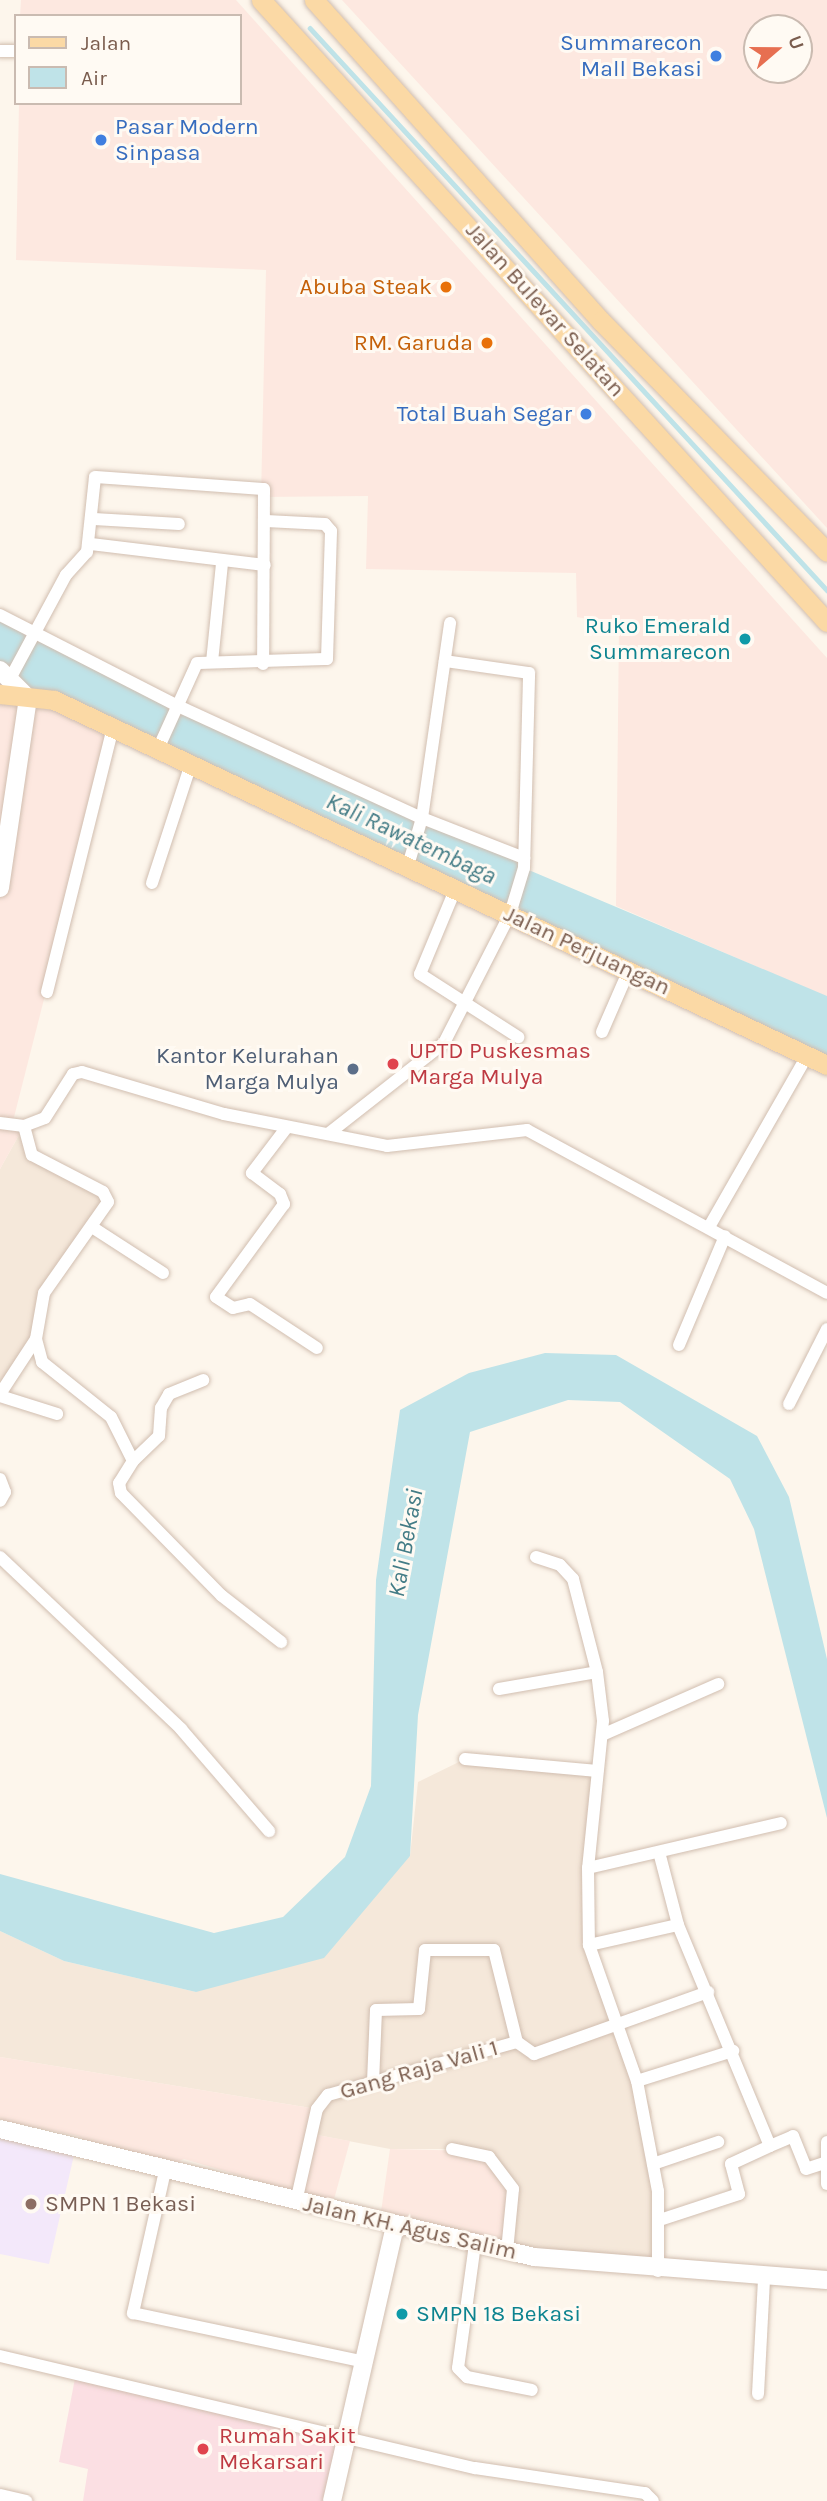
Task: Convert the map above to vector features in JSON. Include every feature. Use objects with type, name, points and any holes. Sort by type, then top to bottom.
[{"type":"main road","name":"Jalan Bulevar Selatan","points":[[261,0],[818,608],[827,622]]},
{"type":"main road","name":"Jalan Bulevar Selatan","points":[[314,0],[601,321],[827,552]]},
{"type":"main road","name":"Jalan Perjuangan","points":[[0,694],[54,700],[113,728],[160,745],[190,767],[409,863],[456,890],[512,909],[629,970],[827,1065]]},
{"type":"street","points":[[0,51],[14,51]]},
{"type":"street","points":[[0,888],[28,698],[5,674],[91,544],[95,477],[262,486],[266,521],[263,664]]},
{"type":"street","points":[[94,519],[179,524]]},
{"type":"street","points":[[160,745],[195,664],[263,664],[327,659],[331,531],[325,524],[266,521]]},
{"type":"street","points":[[91,544],[222,563],[265,565]]},
{"type":"street","points":[[212,662],[222,563]]},
{"type":"street","points":[[0,615],[177,708],[421,823],[524,863]]},
{"type":"street","points":[[409,863],[421,823],[450,623]]},
{"type":"street","points":[[328,1135],[433,1058],[512,909],[524,863],[529,673],[445,661]]},
{"type":"street","points":[[47,992],[113,728]]},
{"type":"street","points":[[152,883],[190,767]]},
{"type":"street","points":[[456,890],[420,974],[518,1037]]},
{"type":"street","points":[[602,1032],[629,970]]},
{"type":"street","points":[[709,1227],[807,1055]]},
{"type":"street","points":[[0,1123],[24,1126],[45,1118],[73,1074],[82,1072],[287,1127],[409,1146],[527,1130],[827,1293]]},
{"type":"street","points":[[24,1126],[32,1155],[106,1196],[108,1209],[95,1229],[47,1286],[36,1339],[0,1395],[57,1414]]},
{"type":"street","points":[[287,1127],[252,1173],[280,1194],[284,1204],[216,1297],[233,1308],[250,1304],[317,1348]]},
{"type":"street","points":[[95,1229],[163,1273]]},
{"type":"street","points":[[679,1345],[725,1236]]},
{"type":"street","points":[[789,1404],[827,1329]]},
{"type":"street","points":[[36,1339],[47,1369],[105,1409],[133,1461]]},
{"type":"street","points":[[202,1380],[169,1394],[161,1408],[159,1436],[133,1461],[119,1483],[121,1493],[222,1596],[281,1642]]},
{"type":"street","points":[[0,1479],[5,1492],[0,1501]]},
{"type":"street","points":[[0,1557],[181,1729],[269,1831]]},
{"type":"street","points":[[536,1558],[560,1565],[573,1579],[597,1672],[602,1735],[588,1868],[589,1945],[611,2022],[637,2081],[653,2164],[660,2220],[658,2271]]},
{"type":"street","points":[[499,1689],[597,1672]]},
{"type":"street","points":[[602,1735],[718,1684]]},
{"type":"street","points":[[465,1759],[597,1772]]},
{"type":"street","points":[[588,1868],[781,1823]]},
{"type":"street","points":[[659,1852],[678,1925],[733,2051],[770,2146]]},
{"type":"street","points":[[589,1945],[678,1925]]},
{"type":"street","points":[[373,2082],[376,2010],[419,2009],[425,1950],[494,1950],[517,2042]]},
{"type":"street","points":[[611,2022],[708,1992]]},
{"type":"street","name":"Gang Raja Vali 1","points":[[296,2202],[319,2102],[373,2082],[517,2042],[534,2054],[611,2022]]},
{"type":"street","points":[[637,2081],[733,2051]]},
{"type":"street","name":"Jalan KH. Agus Salim","points":[[0,2129],[165,2171],[507,2251],[658,2271],[827,2280]]},
{"type":"street","points":[[660,2220],[739,2194],[731,2164],[793,2136],[806,2169],[825,2163]]},
{"type":"street","points":[[653,2164],[718,2142]]},
{"type":"street","points":[[827,2142],[827,2184]]},
{"type":"street","points":[[452,2149],[489,2157],[513,2189],[507,2251]]},
{"type":"street","points":[[165,2171],[134,2313],[366,2362]]},
{"type":"street","points":[[332,2501],[366,2362],[395,2225]]},
{"type":"street","points":[[475,2244],[458,2368],[467,2377],[532,2389]]},
{"type":"street","points":[[758,2394],[764,2278]]},
{"type":"street","points":[[0,2356],[348,2436],[475,2469],[645,2493],[653,2501]]},
{"type":"street","points":[[0,2495],[26,2501]]},
{"type":"shaded area","points":[[21,0],[236,0],[827,658],[827,997],[616,906],[619,625],[577,617],[576,573],[366,569],[368,496],[261,497],[266,270],[16,260],[19,105],[242,105],[242,14],[20,14]]},
{"type":"shaded area","points":[[342,0],[827,0],[827,528]]},
{"type":"shaded area","points":[[0,670],[113,728],[12,1125],[24,1126],[0,1169]]},
{"type":"shaded area","points":[[24,1126],[28,1150],[106,1196],[52,1278],[36,1339],[0,1394],[0,1169]]},
{"type":"shaded area","points":[[465,1759],[597,1771],[589,1945],[652,2111],[648,2136],[660,2260],[507,2251],[452,2149],[390,2149],[312,2134],[317,2109],[0,2057],[0,1931],[64,1961],[196,1992],[410,1856],[418,1782]]},
{"type":"shaded area","points":[[0,2057],[317,2109],[312,2134],[350,2141],[333,2203],[184,2159],[160,2170],[127,2165],[78,2136],[0,2120]]},
{"type":"shaded area","name":"SMPN 1 Bekasi","points":[[0,2138],[74,2155],[49,2264],[0,2254]]},
{"type":"shaded area","points":[[390,2149],[476,2151],[513,2189],[507,2251],[380,2219]]},
{"type":"shaded area","name":"Rumah Sakit Mekarsari","points":[[76,2373],[348,2436],[332,2501],[83,2501],[88,2469],[59,2462]]},
{"type":"water","name":"Kali Rawatembaga","points":[[0,615],[178,706],[524,858],[524,868],[827,996],[827,1065],[28,698],[0,670]]},
{"type":"water","name":"Kali Bekasi","points":[[545,1353],[616,1355],[757,1436],[789,1497],[827,1659],[827,1818],[754,1529],[730,1479],[620,1402],[568,1400],[470,1432],[418,1715],[410,1856],[324,1958],[196,1992],[64,1961],[0,1931],[0,1874],[214,1933],[283,1917],[345,1857],[371,1786],[376,1580],[400,1410],[469,1373]]},
{"type":"waterway","points":[[310,28],[827,590]]},
{"type":"place","name":"Summarecon Mall Bekasi","points":[[716,56]]},
{"type":"place","name":"Pasar Modern Sinpasa","points":[[101,140]]},
{"type":"place","name":"Abuba Steak","points":[[446,287]]},
{"type":"place","name":"RM. Garuda","points":[[487,343]]},
{"type":"place","name":"Total Buah Segar","points":[[586,414]]},
{"type":"place","name":"Ruko Emerald Summarecon","points":[[745,639]]},
{"type":"place","name":"UPTD Puskesmas Marga Mulya","points":[[393,1064]]},
{"type":"place","name":"Kantor Kelurahan Marga Mulya","points":[[353,1069]]},
{"type":"place","name":"SMPN 1 Bekasi","points":[[31,2204]]},
{"type":"place","name":"SMPN 18 Bekasi","points":[[402,2314]]},
{"type":"place","name":"Rumah Sakit Mekarsari","points":[[203,2449]]}]
